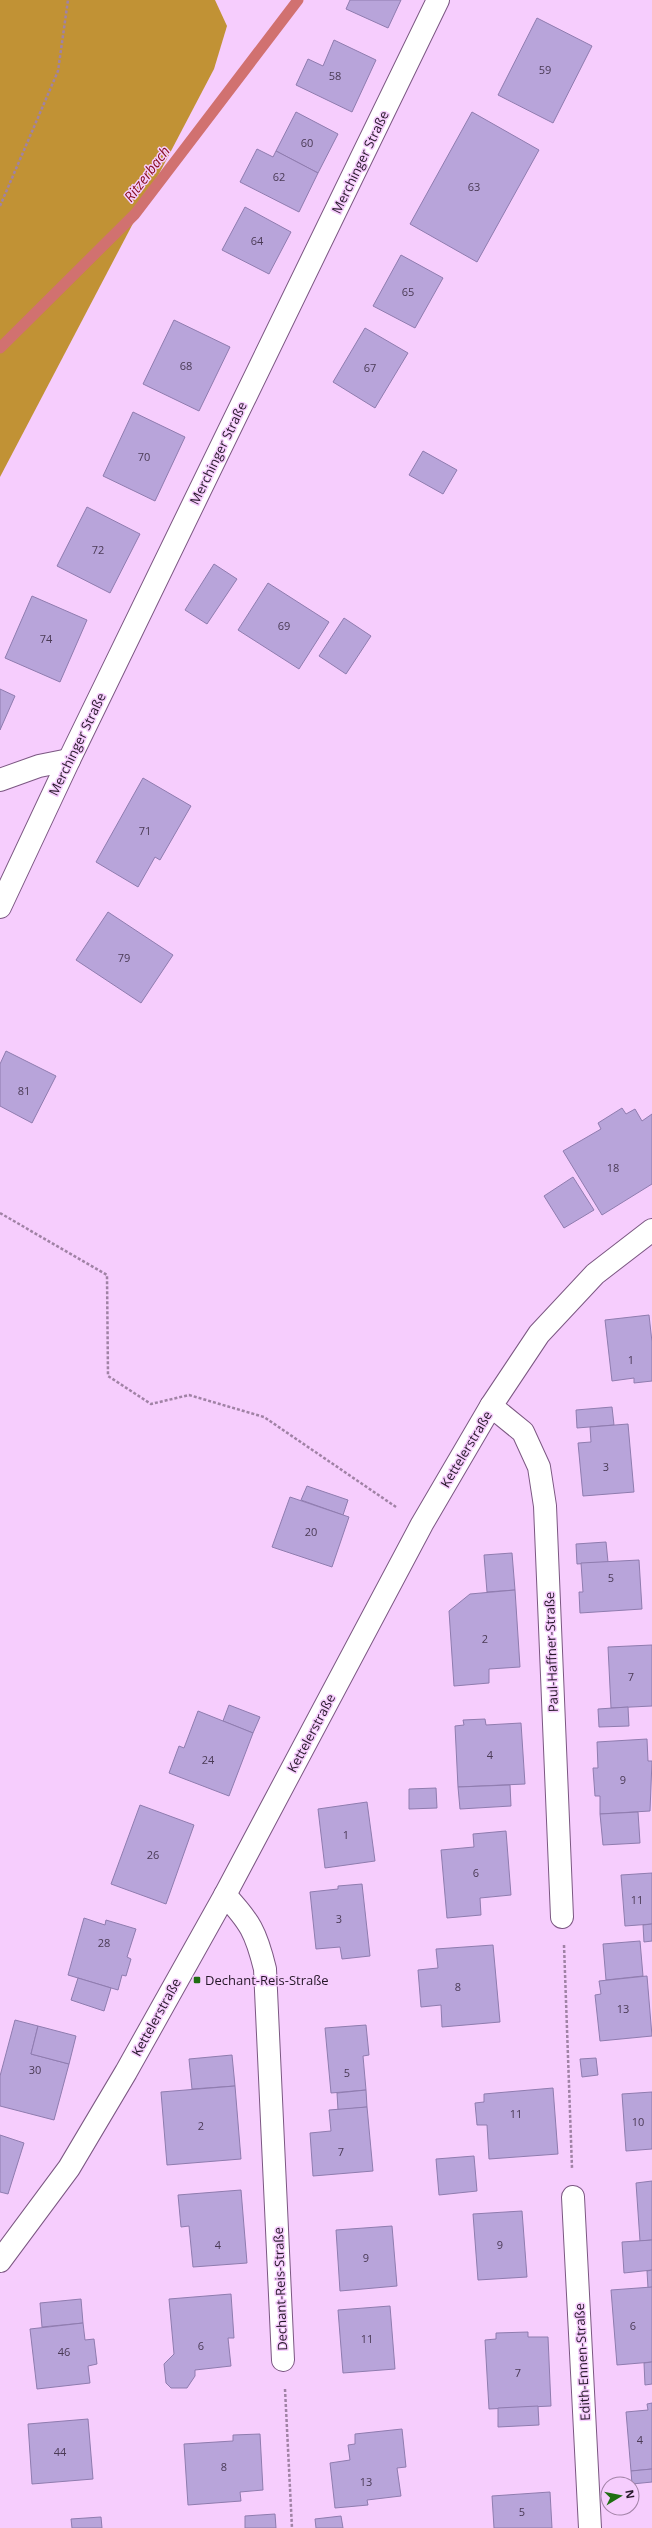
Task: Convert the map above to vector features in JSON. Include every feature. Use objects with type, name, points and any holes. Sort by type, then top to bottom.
[{"type":"street","name":"Merchinger Straße","points":[[0,907],[68,760],[438,0]]},
{"type":"street","points":[[0,780],[39,766],[68,760]]},
{"type":"street","name":"Kettelerstraße","points":[[0,2261],[69,2168],[126,2072],[225,1895],[422,1524],[491,1406],[539,1334],[595,1274],[652,1230]]},
{"type":"street","name":"Paul-Haffner-Straße","points":[[491,1406],[523,1432],[539,1467],[545,1506],[562,1917]]},
{"type":"street","name":"Dechant-Reis-Straße","points":[[225,1895],[248,1920],[258,1942],[265,1969],[283,2360]]},
{"type":"street","name":"Edith-Ennen-Straße","points":[[573,2197],[590,2528]]},
{"type":"path","points":[[0,206],[58,71],[68,0]]},
{"type":"path","points":[[0,1213],[107,1275],[108,1376],[151,1404],[189,1395],[264,1418],[422,1524]]},
{"type":"path","points":[[562,1917],[573,2197]]},
{"type":"path","points":[[283,2360],[292,2528]]},
{"type":"shaded area","points":[[0,0],[215,0],[227,26],[214,69],[0,477]]},
{"type":"building","points":[[350,0],[401,0],[388,28],[346,9]]},
{"type":"building","points":[[537,18],[592,46],[553,123],[498,95]]},
{"type":"building","points":[[334,40],[376,60],[352,112],[296,85],[308,59],[323,66]]},
{"type":"building","points":[[296,112],[338,134],[318,173],[276,151]]},
{"type":"building","points":[[472,112],[539,150],[477,262],[410,224]]},
{"type":"building","points":[[257,149],[273,157],[276,151],[318,173],[299,212],[240,182]]},
{"type":"building","points":[[245,207],[291,232],[269,274],[222,250]]},
{"type":"building","points":[[401,255],[443,278],[415,328],[373,306]]},
{"type":"building","points":[[174,320],[230,347],[199,411],[143,384]]},
{"type":"building","points":[[365,328],[408,353],[375,408],[333,382]]},
{"type":"building","points":[[133,412],[185,437],[155,501],[103,476]]},
{"type":"building","points":[[423,451],[457,470],[443,494],[409,475]]},
{"type":"building","points":[[87,507],[140,534],[110,593],[57,566]]},
{"type":"building","points":[[214,564],[237,579],[207,624],[185,610]]},
{"type":"building","points":[[268,583],[329,622],[299,669],[238,630]]},
{"type":"building","points":[[32,596],[87,620],[60,682],[5,658]]},
{"type":"building","points":[[344,618],[371,636],[346,674],[319,656]]},
{"type":"building","points":[[0,689],[15,696],[0,730]]},
{"type":"building","points":[[143,778],[191,806],[160,860],[155,857],[138,887],[96,862]]},
{"type":"building","points":[[108,912],[173,955],[141,1003],[76,960]]},
{"type":"building","points":[[6,1051],[56,1076],[32,1123],[0,1106],[0,1064]]},
{"type":"building","points":[[622,1108],[626,1114],[635,1109],[642,1121],[652,1114],[652,1184],[602,1215],[563,1151],[601,1129],[598,1123]]},
{"type":"building","points":[[573,1177],[594,1210],[564,1228],[544,1196]]},
{"type":"building","points":[[649,1315],[652,1342],[652,1381],[634,1383],[634,1378],[612,1381],[605,1320]]},
{"type":"building","points":[[612,1407],[614,1425],[577,1428],[576,1410]]},
{"type":"building","points":[[628,1424],[634,1492],[583,1496],[578,1443],[591,1442],[590,1427]]},
{"type":"building","points":[[307,1486],[348,1500],[343,1515],[301,1500]]},
{"type":"building","points":[[290,1497],[349,1517],[332,1567],[272,1547]]},
{"type":"building","points":[[606,1542],[608,1562],[577,1564],[576,1544]]},
{"type":"building","points":[[512,1553],[515,1590],[487,1592],[484,1555]]},
{"type":"building","points":[[639,1560],[642,1609],[580,1613],[579,1592],[583,1592],[581,1563]]},
{"type":"building","points":[[515,1590],[520,1667],[489,1669],[489,1683],[454,1686],[449,1611],[470,1594]]},
{"type":"building","points":[[652,1645],[652,1706],[611,1708],[608,1647]]},
{"type":"building","points":[[229,1705],[260,1717],[253,1733],[223,1721]]},
{"type":"building","points":[[628,1707],[629,1726],[599,1727],[598,1709]]},
{"type":"building","points":[[198,1711],[253,1733],[229,1796],[169,1773],[179,1746],[184,1748]]},
{"type":"building","points":[[485,1719],[486,1725],[521,1723],[525,1784],[458,1787],[455,1726],[464,1725],[463,1720]]},
{"type":"building","points":[[647,1739],[648,1761],[652,1761],[650,1811],[600,1814],[600,1796],[595,1796],[593,1768],[598,1768],[597,1742]]},
{"type":"building","points":[[510,1785],[511,1806],[460,1809],[458,1787]]},
{"type":"building","points":[[436,1788],[437,1808],[409,1809],[409,1789]]},
{"type":"building","points":[[367,1802],[375,1861],[325,1868],[318,1809]]},
{"type":"building","points":[[140,1805],[194,1825],[166,1904],[111,1884]]},
{"type":"building","points":[[638,1812],[640,1843],[603,1845],[600,1814]]},
{"type":"building","points":[[506,1831],[511,1895],[480,1898],[481,1915],[447,1918],[441,1850],[474,1847],[473,1834]]},
{"type":"building","points":[[652,1873],[652,1924],[625,1926],[621,1875]]},
{"type":"building","points":[[362,1884],[370,1956],[342,1959],[340,1947],[316,1949],[310,1892],[338,1889],[338,1886]]},
{"type":"building","points":[[84,1918],[105,1925],[106,1920],[136,1929],[127,1957],[131,1959],[126,1976],[122,1975],[118,1990],[68,1975]]},
{"type":"building","points":[[652,1924],[652,1941],[644,1942],[643,1925]]},
{"type":"building","points":[[640,1941],[643,1976],[606,1980],[603,1944]]},
{"type":"building","points":[[493,1945],[500,2022],[442,2027],[441,2005],[421,2007],[418,1970],[438,1968],[436,1949]]},
{"type":"building","points":[[647,1976],[652,2036],[600,2041],[595,1995],[601,1994],[599,1981]]},
{"type":"building","points":[[78,1978],[111,1988],[104,2011],[71,2000]]},
{"type":"building","points":[[15,2020],[38,2026],[31,2054],[69,2064],[54,2120],[0,2106],[0,2076]]},
{"type":"building","points":[[366,2025],[369,2055],[363,2056],[366,2090],[331,2093],[325,2028]]},
{"type":"building","points":[[38,2026],[76,2036],[69,2064],[31,2054]]},
{"type":"building","points":[[232,2055],[235,2086],[192,2089],[189,2059]]},
{"type":"building","points":[[596,2058],[598,2075],[582,2077],[580,2059]]},
{"type":"building","points":[[235,2086],[241,2159],[167,2165],[161,2092]]},
{"type":"building","points":[[553,2088],[558,2154],[489,2159],[487,2125],[477,2125],[475,2103],[484,2102],[484,2094]]},
{"type":"building","points":[[366,2090],[367,2107],[338,2110],[337,2093]]},
{"type":"building","points":[[652,2092],[652,2149],[626,2151],[622,2094]]},
{"type":"building","points":[[367,2107],[373,2171],[313,2176],[310,2133],[331,2131],[329,2110]]},
{"type":"building","points":[[0,2135],[24,2143],[8,2194],[0,2192]]},
{"type":"building","points":[[474,2156],[477,2191],[439,2195],[436,2159]]},
{"type":"building","points":[[652,2181],[652,2240],[640,2241],[636,2183]]},
{"type":"building","points":[[241,2190],[247,2263],[193,2267],[189,2226],[181,2227],[178,2195]]},
{"type":"building","points":[[522,2211],[527,2277],[478,2280],[473,2214]]},
{"type":"building","points":[[392,2226],[397,2286],[340,2291],[336,2230]]},
{"type":"building","points":[[652,2240],[652,2270],[624,2273],[622,2242]]},
{"type":"building","points":[[652,2270],[652,2287],[648,2288],[647,2271]]},
{"type":"building","points":[[652,2287],[652,2362],[617,2365],[611,2290]]},
{"type":"building","points":[[231,2294],[234,2338],[228,2338],[231,2366],[195,2370],[195,2376],[187,2388],[171,2388],[166,2383],[164,2364],[174,2354],[169,2299]]},
{"type":"building","points":[[81,2299],[83,2323],[42,2327],[40,2303]]},
{"type":"building","points":[[390,2306],[395,2369],[343,2373],[338,2310]]},
{"type":"building","points":[[83,2323],[85,2340],[94,2339],[97,2364],[88,2366],[90,2383],[37,2389],[30,2329]]},
{"type":"building","points":[[528,2332],[528,2337],[548,2337],[551,2406],[489,2409],[485,2340],[496,2339],[496,2333]]},
{"type":"building","points":[[652,2362],[652,2384],[645,2385],[644,2363]]},
{"type":"building","points":[[652,2403],[652,2469],[631,2471],[626,2412],[648,2410],[647,2404]]},
{"type":"building","points":[[538,2406],[539,2425],[498,2427],[498,2408]]},
{"type":"building","points":[[88,2419],[93,2479],[32,2484],[28,2424]]},
{"type":"building","points":[[402,2429],[406,2467],[397,2468],[401,2496],[367,2500],[368,2505],[335,2508],[330,2463],[350,2460],[348,2445],[355,2444],[355,2434]]},
{"type":"building","points":[[260,2434],[263,2490],[240,2492],[241,2501],[188,2505],[184,2444],[233,2441],[233,2435]]},
{"type":"building","points":[[652,2469],[652,2482],[640,2483],[640,2476],[631,2476],[631,2471]]},
{"type":"building","points":[[550,2492],[552,2528],[494,2528],[492,2496]]},
{"type":"building","points":[[275,2514],[276,2528],[245,2528],[245,2516]]},
{"type":"building","points":[[341,2516],[343,2528],[316,2528],[315,2519]]},
{"type":"building","points":[[101,2517],[102,2528],[72,2528],[71,2519]]},
{"type":"waterway","name":"Ritzerbach","points":[[0,348],[135,214],[298,0]]},
{"type":"place","name":"Dechant-Reis-Straße","points":[[197,1980]]}]
